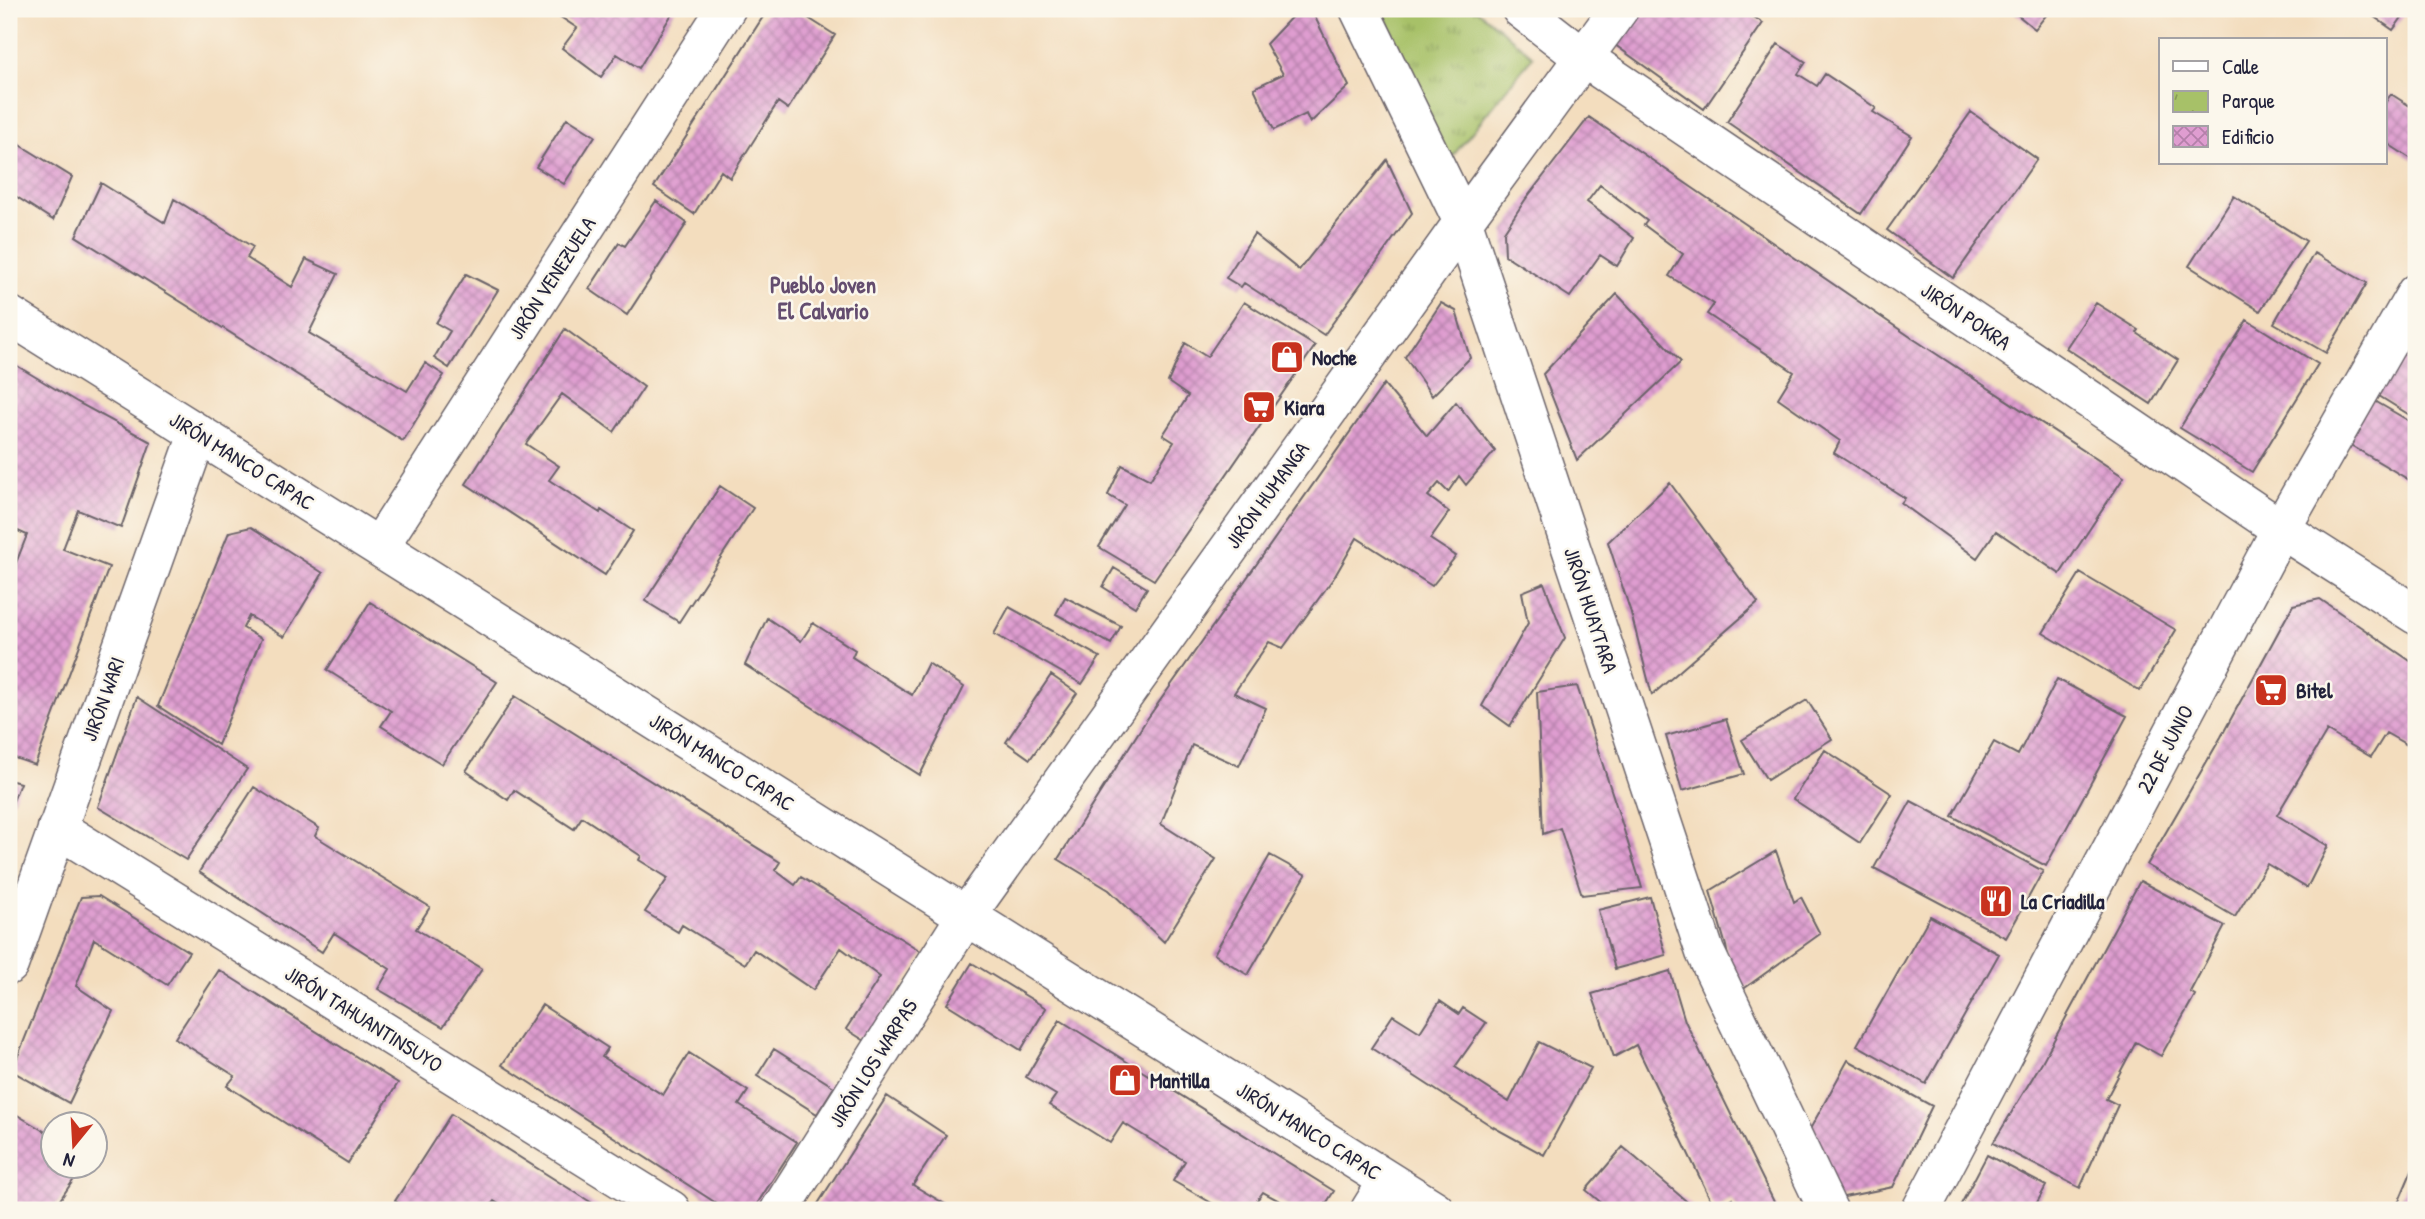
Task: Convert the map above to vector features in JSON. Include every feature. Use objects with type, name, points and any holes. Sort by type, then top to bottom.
[{"type":"street","name":"JIRÓN VENEZUELA","points":[[379,547],[726,9]]},
{"type":"street","name":"JIRÓN HUAYTARA","points":[[1359,9],[1463,222],[1705,953],[1828,1210]]},
{"type":"street","name":"JIRÓN POKRA","points":[[1521,9],[1584,58],[2281,529],[2416,615]]},
{"type":"street","name":"JIRÓN HUMANGA","points":[[966,916],[1463,222],[1619,9]]},
{"type":"street","name":"22 DE JUNIO","points":[[1921,1210],[2281,529],[2416,293]]},
{"type":"street","name":"JIRÓN MANCO CAPAC","points":[[9,315],[966,916],[1379,1196],[1435,1210]]},
{"type":"street","name":"JIRÓN WARI","points":[[9,965],[198,434]]},
{"type":"street","name":"JIRÓN TAHUANTINSUYO","points":[[57,828],[671,1210]]},
{"type":"street","name":"JIRÓN LOS WARPAS","points":[[780,1210],[966,916]]},
{"type":"green space","points":[[1383,9],[1476,9],[1533,56],[1444,167]]},
{"type":"building","points":[[560,9],[675,9],[639,68],[617,54],[601,77],[562,48],[577,28],[556,14]]},
{"type":"building","points":[[768,9],[794,9],[835,35],[788,109],[778,102],[730,178],[721,171],[694,214],[654,187]]},
{"type":"building","points":[[1299,9],[1311,9],[1349,86],[1310,123],[1306,114],[1274,130],[1254,88],[1283,74],[1266,44]]},
{"type":"building","points":[[1635,9],[1742,9],[1763,23],[1704,109],[1611,42]]},
{"type":"building","points":[[2010,9],[2051,9],[2035,29]]},
{"type":"building","points":[[2363,9],[2408,9],[2393,30]]},
{"type":"building","points":[[1778,44],[1806,62],[1798,74],[1817,86],[1825,74],[1876,108],[1873,112],[1912,136],[1861,214],[1727,122]]},
{"type":"building","points":[[2391,94],[2416,110],[2416,162],[2386,143],[2386,102]]},
{"type":"building","points":[[1971,112],[2037,159],[1953,278],[1887,230]]},
{"type":"building","points":[[1589,117],[1912,338],[2124,477],[2060,574],[1996,531],[1977,558],[1901,503],[1905,498],[1834,453],[1840,441],[1778,398],[1794,372],[1707,314],[1714,304],[1669,276],[1683,254],[1644,225],[1647,221],[1600,185],[1587,202],[1634,238],[1617,266],[1600,255],[1570,297],[1505,255],[1504,232],[1525,200]]},
{"type":"building","points":[[567,118],[595,136],[564,184],[536,167]]},
{"type":"building","points":[[9,138],[72,177],[53,220],[9,192]]},
{"type":"building","points":[[1387,160],[1412,213],[1324,335],[1244,283],[1241,287],[1226,278],[1254,234],[1299,270]]},
{"type":"building","points":[[101,183],[165,223],[174,199],[253,247],[247,258],[292,287],[306,259],[338,274],[309,333],[407,391],[425,363],[444,375],[403,441],[76,236]]},
{"type":"building","points":[[2234,196],[2306,241],[2260,311],[2189,266]]},
{"type":"building","points":[[656,201],[687,223],[627,315],[589,289],[619,243],[625,246]]},
{"type":"building","points":[[2314,253],[2367,283],[2326,353],[2274,323]]},
{"type":"building","points":[[466,274],[498,290],[449,368],[434,358],[450,331],[436,323]]},
{"type":"building","points":[[1617,294],[1681,362],[1577,460],[1543,374]]},
{"type":"building","points":[[1244,302],[1315,346],[1154,580],[1099,547],[1125,505],[1108,495],[1122,465],[1150,480],[1174,442],[1163,435],[1188,396],[1168,382],[1185,343],[1207,357]]},
{"type":"building","points":[[1441,303],[1456,311],[1470,358],[1432,396],[1405,357]]},
{"type":"building","points":[[2096,303],[2139,330],[2137,333],[2178,360],[2151,404],[2066,348]]},
{"type":"building","points":[[2416,315],[2416,419],[2371,391]]},
{"type":"building","points":[[2247,320],[2318,364],[2252,472],[2180,428]]},
{"type":"building","points":[[565,329],[644,387],[614,432],[562,394],[526,444],[559,466],[549,480],[633,531],[605,575],[466,484]]},
{"type":"building","points":[[9,361],[151,442],[121,528],[78,510],[63,549],[109,567],[35,765],[12,757],[9,766],[9,581],[27,535],[9,527]]},
{"type":"building","points":[[1384,384],[1427,436],[1456,402],[1495,451],[1466,485],[1459,476],[1448,492],[1439,483],[1428,496],[1449,512],[1430,539],[1456,556],[1432,586],[1357,538],[1335,576],[1283,648],[1269,642],[1234,693],[1266,708],[1239,766],[1192,745],[1161,824],[1216,859],[1164,942],[1109,890],[1058,859],[1145,722]]},
{"type":"building","points":[[2368,397],[2416,425],[2416,484],[2342,440]]},
{"type":"building","points":[[1670,483],[1758,603],[1652,695],[1631,613],[1608,542]]},
{"type":"building","points":[[720,486],[753,508],[679,622],[645,601]]},
{"type":"building","points":[[251,527],[323,573],[284,637],[249,616],[243,628],[261,639],[218,745],[158,706],[229,532]]},
{"type":"building","points":[[1114,568],[1147,588],[1135,607],[1103,587]]},
{"type":"building","points":[[2080,573],[2176,630],[2140,691],[2043,633]]},
{"type":"building","points":[[1544,583],[1565,638],[1510,726],[1482,706],[1528,623],[1522,592]]},
{"type":"building","points":[[1065,597],[1121,626],[1111,644],[1056,614]]},
{"type":"building","points":[[2320,599],[2416,665],[2416,750],[2386,733],[2371,757],[2327,731],[2277,815],[2328,846],[2307,888],[2267,864],[2235,917],[2147,865],[2293,605]]},
{"type":"building","points":[[370,602],[497,682],[442,764],[381,726],[391,711],[327,670]]},
{"type":"building","points":[[1009,607],[1100,657],[1082,684],[994,634]]},
{"type":"building","points":[[767,618],[801,641],[813,623],[855,650],[852,657],[912,695],[928,663],[964,687],[920,775],[745,665]]},
{"type":"building","points":[[1051,675],[1077,693],[1030,759],[1006,742]]},
{"type":"building","points":[[2057,679],[2127,716],[2046,866],[1952,816],[1994,742],[2018,755]]},
{"type":"building","points":[[1577,686],[1642,888],[1582,895],[1560,828],[1543,834],[1537,692]]},
{"type":"building","points":[[515,696],[780,862],[775,870],[795,885],[801,877],[924,953],[865,1041],[846,1029],[880,977],[841,948],[813,990],[754,950],[745,964],[682,925],[678,932],[645,912],[668,878],[639,860],[641,856],[582,817],[574,829],[514,790],[508,800],[466,771]]},
{"type":"building","points":[[137,697],[247,769],[186,860],[98,807]]},
{"type":"building","points":[[1807,700],[1832,739],[1767,780],[1742,740]]},
{"type":"building","points":[[1726,719],[1744,774],[1682,791],[1666,736]]},
{"type":"building","points":[[1825,750],[1892,794],[1860,843],[1793,799]]},
{"type":"building","points":[[9,780],[20,783],[9,812]]},
{"type":"building","points":[[254,787],[319,828],[315,836],[430,907],[416,929],[482,969],[443,1027],[378,989],[390,969],[334,933],[322,952],[199,872]]},
{"type":"building","points":[[1911,801],[2043,871],[2006,938],[1874,868]]},
{"type":"building","points":[[1776,851],[1794,902],[1801,897],[1820,934],[1735,995],[1726,946],[1710,891]]},
{"type":"building","points":[[1270,855],[1306,875],[1248,975],[1214,954]]},
{"type":"building","points":[[2140,881],[2225,926],[2190,992],[2195,995],[2161,1056],[2136,1042],[2106,1099],[2118,1105],[2080,1188],[1993,1143],[2042,1062]]},
{"type":"building","points":[[99,896],[189,952],[167,985],[94,939],[76,986],[113,1011],[69,1103],[12,1071],[81,897]]},
{"type":"building","points":[[1650,897],[1666,955],[1615,969],[1598,910]]},
{"type":"building","points":[[1930,916],[1999,954],[1926,1084],[1857,1045]]},
{"type":"building","points":[[972,963],[1046,1008],[1021,1050],[947,1004]]},
{"type":"building","points":[[219,970],[398,1083],[348,1163],[227,1086],[235,1076],[175,1038]]},
{"type":"building","points":[[1670,971],[1685,1021],[1778,1210],[1738,1210],[1732,1198],[1715,1209],[1636,1045],[1614,1057],[1592,994]]},
{"type":"building","points":[[1440,1001],[1459,1014],[1463,1008],[1486,1023],[1455,1067],[1509,1102],[1539,1042],[1591,1068],[1544,1155],[1493,1127],[1371,1048],[1393,1015],[1420,1032]]},
{"type":"building","points":[[542,1005],[608,1048],[602,1057],[663,1095],[689,1053],[748,1091],[739,1105],[797,1142],[753,1210],[727,1210],[502,1065]]},
{"type":"building","points":[[1060,1020],[1334,1191],[1322,1210],[1296,1210],[1263,1192],[1250,1210],[1224,1210],[1173,1181],[1185,1161],[1123,1123],[1110,1143],[1049,1105],[1056,1095],[1026,1077]]},
{"type":"building","points":[[774,1049],[834,1087],[817,1114],[757,1076]]},
{"type":"building","points":[[1848,1060],[1932,1106],[1893,1187],[1834,1199],[1804,1140]]},
{"type":"building","points":[[887,1096],[946,1135],[913,1185],[955,1210],[814,1210]]},
{"type":"building","points":[[9,1110],[38,1128],[38,1180],[73,1180],[53,1210],[9,1210]]},
{"type":"building","points":[[451,1114],[603,1210],[508,1210],[494,1201],[487,1210],[409,1210],[395,1201]]},
{"type":"building","points":[[1623,1147],[1692,1206],[1688,1210],[1610,1210],[1586,1190]]},
{"type":"building","points":[[1987,1155],[2046,1186],[2033,1210],[1958,1210]]},
{"type":"building","points":[[2416,1161],[2416,1210],[2395,1210]]},
{"type":"place","name":"Noche","points":[[1287,357]]},
{"type":"place","name":"Kiara","points":[[1259,407]]},
{"type":"place","name":"Bitel","points":[[2271,690]]},
{"type":"place","name":"La Criadilla","points":[[1996,901]]},
{"type":"place","name":"Mantilla","points":[[1125,1080]]},
{"type":"district","name":"Pueblo Joven El Calvario","points":[[823,297]]}]
